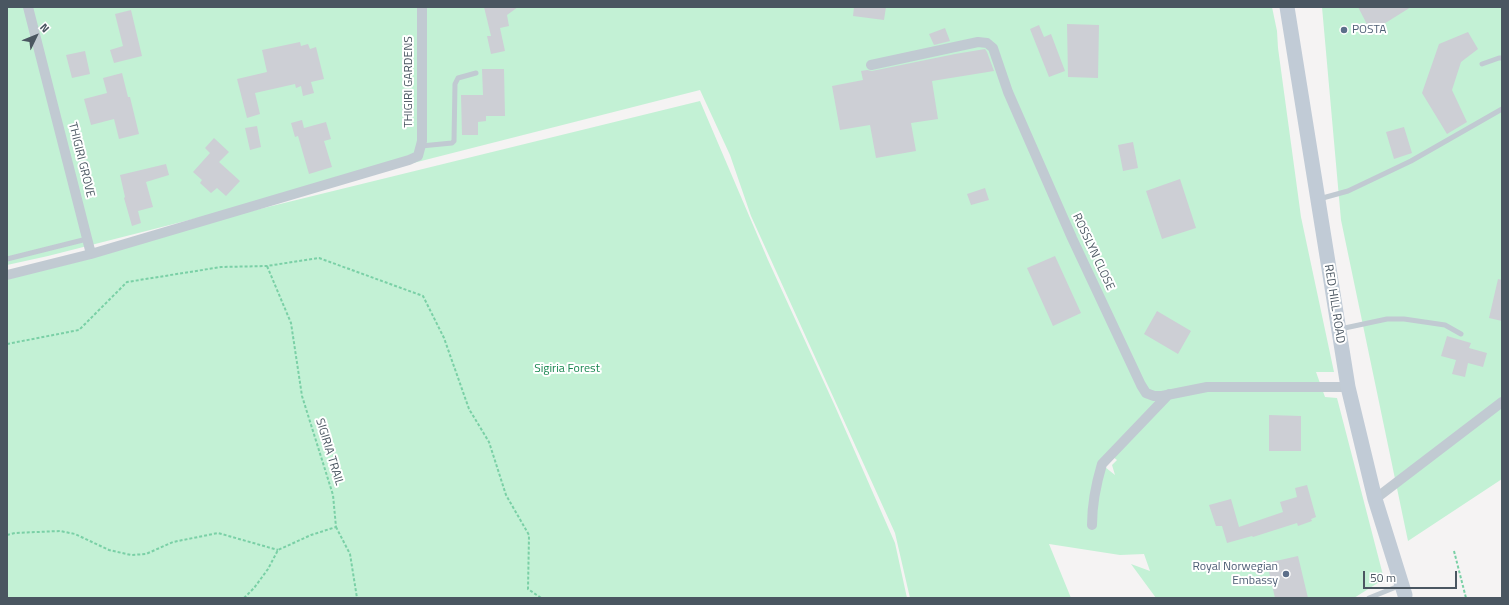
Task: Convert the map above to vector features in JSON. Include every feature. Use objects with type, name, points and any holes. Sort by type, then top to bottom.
[{"type":"main road","name":"RED HILL ROAD","points":[[1287,7],[1337,330],[1348,388],[1375,500],[1403,590]]},
{"type":"street","name":"THIGIRI GROVE","points":[[28,7],[91,254]]},
{"type":"street","name":"THIGIRI GARDENS","points":[[419,151],[422,7]]},
{"type":"street","name":"ROSSLYN CLOSE","points":[[871,65],[978,42],[987,43],[993,48],[1008,92],[1066,224],[1146,393],[1154,396],[1207,386],[1348,388]]},
{"type":"street","points":[[7,275],[91,254],[409,160],[419,151]]},
{"type":"street","points":[[1092,524],[1092,513],[1102,464],[1169,394]]},
{"type":"street","points":[[1375,500],[1502,402]]},
{"type":"lane","points":[[1482,64],[1502,58]]},
{"type":"lane","points":[[419,151],[452,143],[454,141],[456,81],[458,78],[476,73]]},
{"type":"lane","points":[[1317,199],[1348,191],[1411,162],[1502,109]]},
{"type":"lane","points":[[7,259],[87,239]]},
{"type":"lane","points":[[1337,330],[1387,319],[1404,319],[1445,325],[1461,334]]},
{"type":"lane","points":[[1369,598],[1403,590]]},
{"type":"path","points":[[7,344],[78,330],[127,282],[221,267],[267,266],[319,258],[423,296],[444,338],[469,409],[490,442],[506,495],[528,535],[528,589],[541,598]]},
{"type":"path","name":"SIGIRIA TRAIL","points":[[267,266],[291,323],[302,396],[333,495],[336,527]]},
{"type":"path","points":[[244,598],[254,588],[268,569],[278,550],[311,535],[336,527],[350,554],[357,598]]},
{"type":"path","points":[[7,535],[15,533],[60,531],[75,534],[109,550],[131,555],[146,554],[173,542],[218,533],[278,550]]},
{"type":"path","points":[[1454,551],[1466,598]]},
{"type":"green space","points":[[7,7],[1272,7],[1277,31],[1301,217],[1334,372],[1316,372],[1325,397],[1337,398],[1384,579],[1354,598],[1156,598],[1131,564],[1150,571],[1144,554],[1120,555],[1049,544],[1071,598],[910,598],[895,533],[751,216],[730,155],[700,90],[48,256],[7,265]],"holes":[[[1109,454],[1117,460],[1112,465],[1115,475],[1100,463]]]},
{"type":"green space","points":[[1322,7],[1502,7],[1502,479],[1408,541],[1341,220]]},
{"type":"green space","name":"Sigiria Forest","points":[[700,101],[768,260],[834,404],[895,543],[907,598],[7,598],[7,271]]},
{"type":"building","points":[[484,7],[518,7],[507,15],[509,26],[500,28],[505,51],[491,54],[487,36],[491,36]]},
{"type":"building","points":[[854,7],[886,7],[884,20],[853,16]]},
{"type":"building","points":[[1358,7],[1411,7],[1371,32]]},
{"type":"building","points":[[131,10],[142,56],[114,63],[110,50],[123,46],[115,14]]},
{"type":"building","points":[[1067,24],[1099,25],[1098,78],[1068,77]]},
{"type":"building","points":[[1039,25],[1044,37],[1051,34],[1065,71],[1049,77],[1030,29]]},
{"type":"building","points":[[945,28],[950,41],[934,45],[929,34]]},
{"type":"building","points":[[1468,32],[1478,49],[1461,62],[1452,90],[1467,122],[1447,134],[1422,93],[1439,44]]},
{"type":"building","points":[[300,42],[301,46],[308,44],[310,49],[316,47],[324,79],[311,82],[314,93],[303,96],[301,86],[296,88],[295,84],[255,93],[260,114],[247,118],[237,79],[267,72],[262,50]]},
{"type":"building","points":[[985,49],[994,71],[932,81],[938,119],[911,123],[916,151],[876,158],[870,125],[840,130],[832,86],[863,80],[861,71],[872,71]]},
{"type":"building","points":[[85,51],[90,74],[72,78],[66,55]]},
{"type":"building","points":[[482,69],[504,69],[505,116],[486,116],[486,121],[478,122],[478,135],[462,135],[461,95],[483,95]]},
{"type":"building","points":[[122,73],[128,97],[130,97],[139,134],[119,139],[114,119],[91,125],[84,99],[107,93],[103,78]]},
{"type":"building","points":[[302,120],[304,128],[326,122],[331,139],[324,141],[332,167],[309,174],[298,136],[295,137],[291,123]]},
{"type":"building","points":[[257,126],[261,147],[250,150],[245,128]]},
{"type":"building","points":[[1404,127],[1412,153],[1394,159],[1386,132]]},
{"type":"building","points":[[214,138],[229,152],[219,162],[240,181],[226,196],[217,188],[211,193],[200,183],[202,180],[193,172],[210,153],[205,148]]},
{"type":"building","points":[[1133,142],[1138,168],[1123,171],[1118,145]]},
{"type":"building","points":[[166,164],[169,175],[146,182],[153,207],[138,211],[141,223],[132,226],[124,198],[120,175]]},
{"type":"building","points":[[1180,179],[1196,228],[1162,239],[1146,191]]},
{"type":"building","points":[[985,188],[989,200],[971,205],[967,194]]},
{"type":"building","points":[[1055,256],[1081,313],[1053,326],[1027,268]]},
{"type":"building","points":[[1498,279],[1502,280],[1502,321],[1489,318]]},
{"type":"building","points":[[1157,311],[1191,331],[1178,354],[1144,334]]},
{"type":"building","points":[[1447,336],[1471,343],[1469,348],[1487,353],[1483,367],[1468,363],[1465,377],[1452,374],[1456,360],[1441,356]]},
{"type":"building","points":[[1269,415],[1301,416],[1301,451],[1269,451]]},
{"type":"building","points":[[1307,485],[1316,517],[1311,519],[1312,521],[1298,526],[1297,523],[1253,537],[1227,543],[1222,526],[1216,526],[1209,505],[1231,499],[1239,527],[1283,512],[1280,502],[1297,497],[1295,488]]},
{"type":"building","name":"Royal Norwegian Embassy","points":[[1298,556],[1308,598],[1275,598],[1267,563]]},
{"type":"place","name":"POSTA","points":[[1344,30]]},
{"type":"place","name":"Royal Norwegian Embassy","points":[[1286,574]]}]
